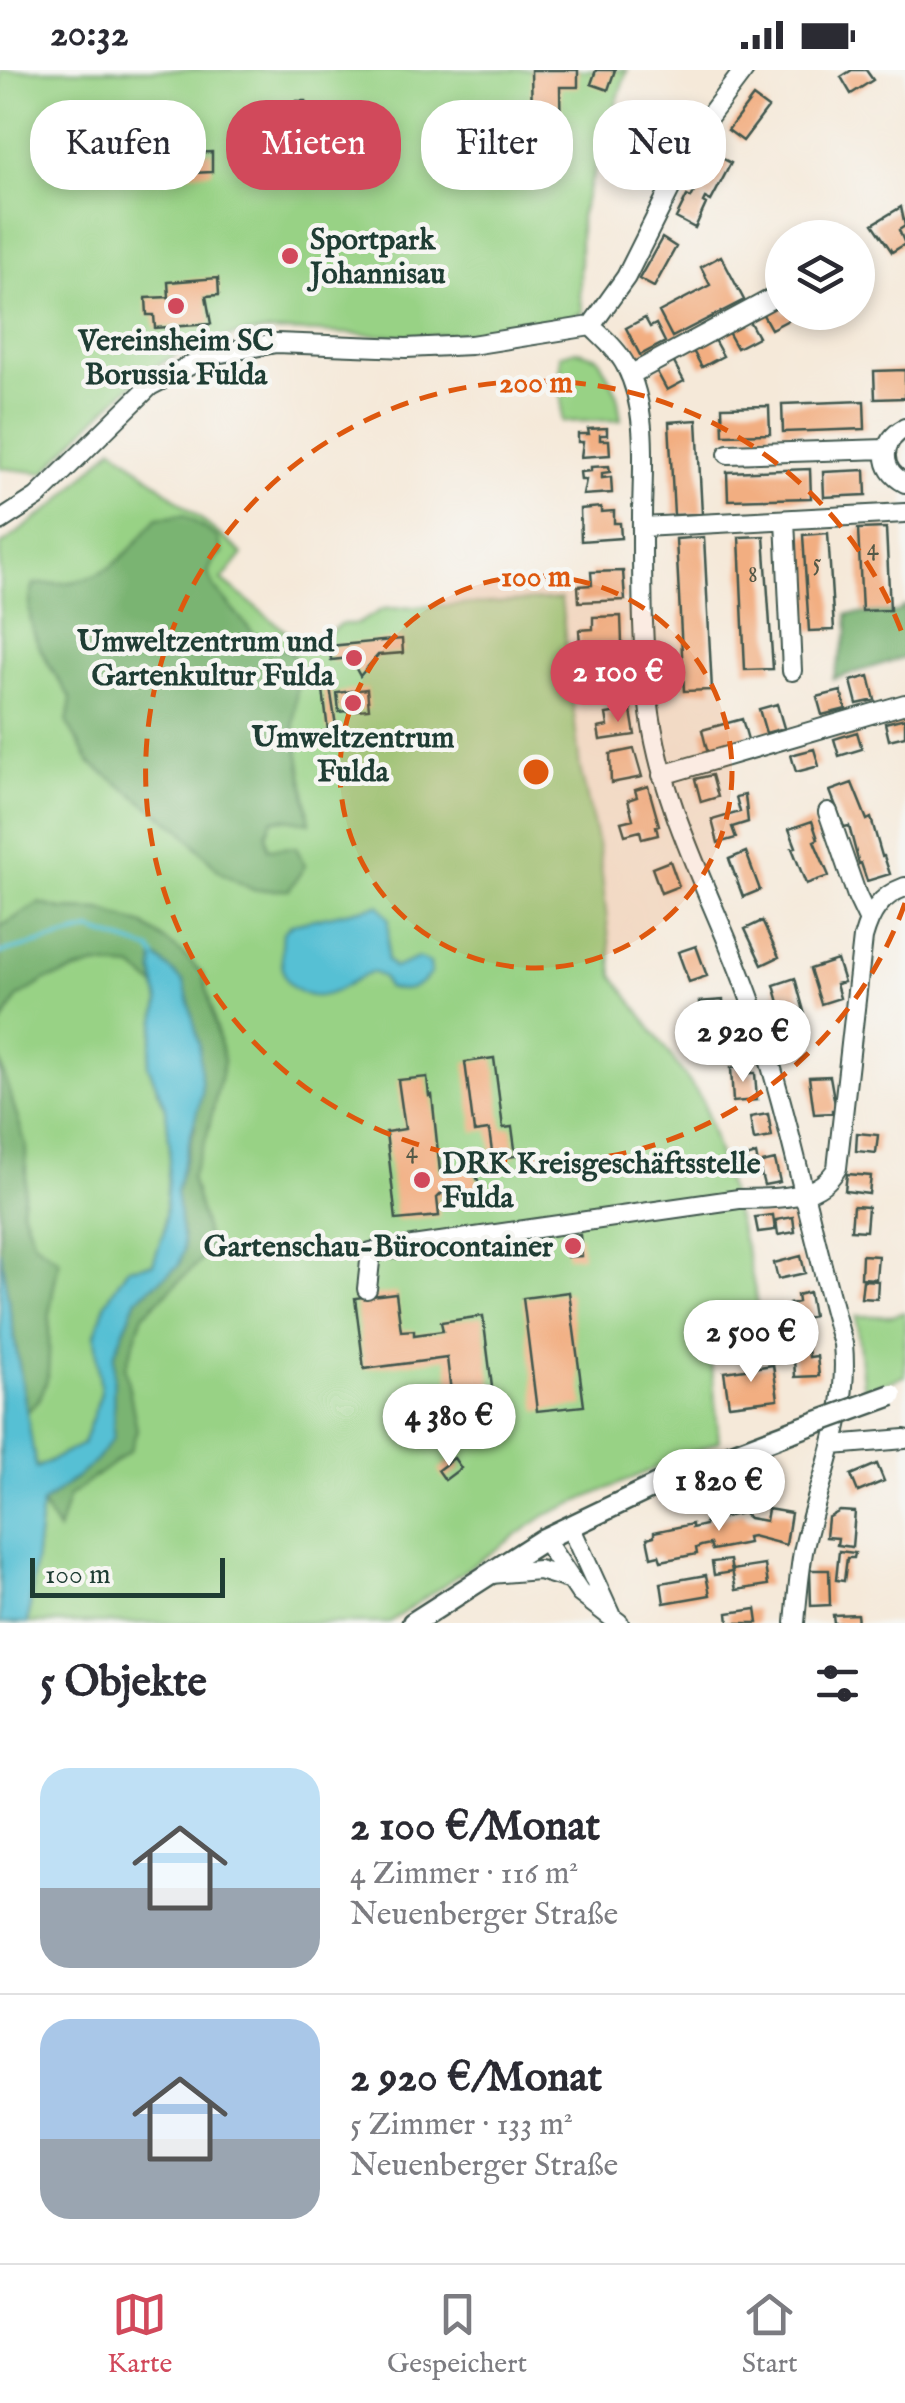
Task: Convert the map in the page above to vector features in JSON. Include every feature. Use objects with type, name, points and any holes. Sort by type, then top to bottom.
[{"type":"main road","points":[[414,1623],[544,1538],[694,1468],[899,1393]]},
{"type":"street","points":[[0,521],[37,497],[150,386],[210,355],[276,344],[471,346],[591,326],[626,277],[702,127],[744,70]]},
{"type":"street","points":[[630,375],[765,302]]},
{"type":"street","points":[[591,326],[618,354],[630,375],[642,442],[650,713],[662,775],[683,839],[756,1018],[843,1344],[843,1408],[804,1552],[795,1623]]},
{"type":"street","points":[[905,428],[896,432],[886,449],[887,465],[904,483],[905,504]]},
{"type":"street","points":[[728,454],[886,449]]},
{"type":"street","points":[[642,527],[905,514]]},
{"type":"street","points":[[785,520],[792,672]]},
{"type":"street","points":[[662,775],[905,704]]},
{"type":"street","points":[[828,812],[868,919]]},
{"type":"street","points":[[367,1290],[371,1252],[804,1193],[826,1185],[838,1168],[868,919],[885,896],[905,887]]},
{"type":"street","points":[[833,1445],[905,1439]]},
{"type":"street","points":[[570,1526],[614,1618]]},
{"type":"street","points":[[544,1538],[568,1579],[587,1600],[614,1618]]},
{"type":"street","points":[[486,1574],[539,1570],[568,1579]]},
{"type":"green space","name":"Sportpark Johannisau","points":[[0,70],[627,70],[617,100],[593,100],[593,176],[580,216],[583,312],[538,325],[452,335],[294,331],[220,339],[174,356],[133,384],[44,473],[0,468]]},
{"type":"green space","points":[[576,350],[600,361],[617,393],[621,420],[562,422],[560,355]]},
{"type":"green space","points":[[113,447],[243,554],[222,580],[309,650],[340,624],[357,624],[383,609],[561,599],[580,768],[599,848],[613,975],[703,1101],[748,1257],[766,1345],[710,1349],[719,1441],[546,1515],[388,1623],[28,1623],[42,1504],[94,1463],[114,1355],[179,1265],[159,1003],[148,1065],[166,1109],[170,1149],[164,1231],[153,1264],[128,1268],[106,1302],[95,1335],[101,1393],[83,1444],[35,1468],[0,1250],[0,546],[59,502]]},
{"type":"green space","points":[[184,515],[218,538],[222,553],[208,573],[214,587],[265,647],[289,650],[298,664],[294,725],[310,823],[272,820],[266,835],[268,849],[296,847],[305,866],[289,890],[253,890],[220,872],[180,829],[90,763],[67,723],[71,699],[45,659],[33,630],[30,600],[34,584],[76,581],[106,570],[157,518]]},
{"type":"green space","points":[[905,606],[905,657],[833,679],[848,631],[847,614],[897,612]]},
{"type":"green space","points":[[39,903],[61,909],[101,910],[144,925],[181,952],[203,974],[224,1061],[207,1136],[191,1177],[211,1251],[143,1315],[125,1368],[137,1430],[130,1451],[69,1496],[58,1531],[42,1504],[94,1463],[113,1438],[114,1355],[137,1299],[179,1265],[184,1249],[176,1191],[195,1127],[153,970],[156,987],[133,968],[96,965],[46,980],[17,998],[0,1027],[0,927]]},
{"type":"green space","points":[[0,1062],[26,1145],[22,1209],[34,1242],[59,1260],[51,1308],[47,1379],[37,1402],[27,1412],[0,1250]]},
{"type":"green space","points":[[905,1312],[905,1376],[864,1391],[856,1316]]},
{"type":"water","points":[[379,905],[389,919],[387,960],[394,968],[418,958],[430,963],[431,973],[421,983],[406,990],[387,988],[383,977],[372,972],[332,993],[317,996],[289,984],[282,951],[283,932],[292,924]]},
{"type":"water","points":[[154,955],[184,982],[199,1042],[202,1093],[176,1191],[184,1249],[179,1265],[137,1299],[114,1355],[113,1438],[94,1463],[42,1504],[28,1623],[0,1623],[0,1250],[36,1468],[83,1444],[101,1393],[95,1335],[106,1302],[128,1268],[153,1264],[164,1231],[170,1149],[166,1109],[148,1065],[159,1003]]},
{"type":"building","points":[[531,70],[578,70],[578,87],[560,87],[560,100],[532,100]]},
{"type":"building","points":[[596,70],[615,70],[608,90],[591,84]]},
{"type":"building","points":[[852,70],[866,70],[873,80],[851,94],[841,77]]},
{"type":"building","points":[[753,97],[768,108],[743,141],[728,130]]},
{"type":"building","points":[[206,152],[212,152],[212,172],[206,172]]},
{"type":"building","points":[[689,190],[717,190],[711,201],[705,198],[695,228],[676,218],[687,196],[691,198],[694,192]]},
{"type":"building","points":[[901,207],[905,226],[899,230],[905,244],[892,252],[875,223]]},
{"type":"building","points":[[662,238],[676,247],[654,287],[639,279]]},
{"type":"building","points":[[721,256],[744,300],[672,337],[659,312],[710,285],[701,267]]},
{"type":"building","name":"Vereinsheim SC Borussia Fulda","points":[[218,278],[219,295],[206,296],[211,324],[155,328],[154,315],[147,315],[146,298],[169,297],[168,282]]},
{"type":"building","points":[[645,318],[650,327],[656,324],[665,342],[640,355],[626,328]]},
{"type":"building","points":[[748,319],[758,337],[737,348],[727,330]]},
{"type":"building","points":[[713,338],[723,356],[702,367],[692,349]]},
{"type":"building","points":[[673,361],[684,381],[667,390],[656,370]]},
{"type":"building","points":[[905,370],[905,398],[875,399],[874,371]]},
{"type":"building","points":[[864,401],[865,429],[783,432],[782,404]]},
{"type":"building","points":[[769,406],[770,434],[723,435],[722,407]]},
{"type":"building","points":[[697,420],[702,514],[674,515],[669,422]]},
{"type":"building","points":[[607,428],[607,435],[600,435],[600,440],[609,440],[610,455],[581,457],[583,442],[578,442],[578,434]]},
{"type":"building","points":[[609,466],[610,472],[602,473],[602,478],[611,477],[612,493],[583,495],[586,480],[581,480],[580,472]]},
{"type":"building","points":[[810,469],[811,498],[728,500],[727,472]]},
{"type":"building","points":[[865,470],[866,495],[824,497],[823,472]]},
{"type":"building","points":[[601,507],[601,512],[614,511],[614,523],[620,523],[621,538],[581,541],[580,509]]},
{"type":"building","points":[[886,528],[890,610],[862,611],[858,529]]},
{"type":"building","points":[[828,533],[834,630],[809,631],[803,535]]},
{"type":"building","points":[[764,536],[773,669],[745,670],[739,537]]},
{"type":"building","points":[[704,537],[712,690],[684,691],[676,539]]},
{"type":"building","points":[[623,571],[625,600],[579,602],[578,586],[592,585],[591,572]]},
{"type":"building","points":[[621,616],[622,643],[580,645],[579,630],[593,629],[593,617]]},
{"type":"building","name":"Umweltzentrum und Gartenkultur Fulda","points":[[402,639],[403,653],[378,655],[360,676],[350,658],[331,660],[330,646]]},
{"type":"building","points":[[622,662],[625,691],[580,694],[579,678],[598,677],[597,664]]},
{"type":"building","points":[[869,676],[875,700],[857,704],[851,681]]},
{"type":"building","points":[[330,687],[336,726],[328,731],[323,690]]},
{"type":"building","name":"Umweltzentrum Fulda","points":[[367,689],[369,709],[339,712],[337,693]]},
{"type":"building","points":[[841,691],[846,709],[822,715],[817,697]]},
{"type":"building","points":[[777,704],[784,728],[766,733],[759,709]]},
{"type":"building","points":[[630,705],[635,735],[600,740],[598,728],[608,726],[606,714]]},
{"type":"building","points":[[905,718],[905,736],[889,740],[885,723]]},
{"type":"building","points":[[742,719],[749,743],[708,754],[702,730]]},
{"type":"building","points":[[857,732],[862,749],[839,756],[834,739]]},
{"type":"building","points":[[634,749],[642,777],[611,783],[610,754]]},
{"type":"building","points":[[814,749],[819,766],[796,772],[791,755]]},
{"type":"building","points":[[712,775],[718,797],[701,802],[695,779]]},
{"type":"building","points":[[852,783],[867,820],[871,818],[890,874],[867,881],[849,826],[844,827],[830,791]]},
{"type":"building","points":[[648,786],[658,835],[642,839],[640,831],[625,835],[621,822],[633,819],[628,800],[637,797],[635,790]]},
{"type":"building","points":[[745,795],[748,822],[732,827],[736,838],[718,843],[712,820],[740,812],[736,797]]},
{"type":"building","points":[[812,821],[818,839],[814,841],[829,876],[806,884],[789,829]]},
{"type":"building","points":[[746,852],[760,890],[743,897],[729,859]]},
{"type":"building","points":[[670,861],[679,886],[661,893],[652,868]]},
{"type":"building","points":[[762,921],[779,957],[762,965],[745,929]]},
{"type":"building","points":[[696,946],[707,976],[689,982],[678,952]]},
{"type":"building","points":[[837,960],[844,982],[836,984],[840,998],[821,1004],[810,969]]},
{"type":"building","points":[[795,978],[805,1015],[784,1020],[774,985]]},
{"type":"building","points":[[723,1000],[724,1013],[700,1015],[699,1002]]},
{"type":"building","points":[[726,1028],[729,1053],[699,1057],[702,1031]]},
{"type":"building","points":[[494,1058],[503,1128],[512,1127],[516,1156],[493,1159],[489,1130],[474,1132],[465,1062]]},
{"type":"building","points":[[745,1066],[746,1073],[755,1073],[757,1100],[733,1102],[731,1068]]},
{"type":"building","points":[[830,1076],[836,1110],[814,1114],[809,1077]]},
{"type":"building","points":[[427,1077],[440,1172],[472,1166],[482,1190],[448,1196],[442,1193],[437,1198],[439,1216],[396,1220],[386,1132],[405,1129],[398,1080]]},
{"type":"building","points":[[768,1114],[772,1137],[754,1140],[750,1117]]},
{"type":"building","points":[[857,1133],[878,1135],[876,1153],[856,1151]]},
{"type":"building","points":[[756,1154],[758,1164],[775,1160],[780,1182],[764,1185],[760,1170],[750,1173],[746,1157]]},
{"type":"building","points":[[847,1174],[871,1176],[869,1194],[845,1191]]},
{"type":"building","points":[[853,1206],[868,1207],[866,1231],[851,1230]]},
{"type":"building","points":[[773,1215],[775,1230],[758,1232],[755,1217]]},
{"type":"building","points":[[793,1217],[795,1232],[778,1235],[776,1220]]},
{"type":"building","name":"Gartenschau-Bürocontainer","points":[[580,1235],[582,1256],[567,1257],[565,1237]]},
{"type":"building","points":[[862,1255],[878,1256],[876,1279],[861,1278]]},
{"type":"building","points":[[801,1256],[805,1273],[778,1279],[774,1263]]},
{"type":"building","points":[[863,1280],[878,1281],[877,1299],[861,1298]]},
{"type":"building","points":[[569,1292],[584,1406],[537,1411],[523,1298]]},
{"type":"building","points":[[809,1292],[813,1316],[793,1321],[789,1304],[798,1302],[797,1295]]},
{"type":"building","points":[[396,1293],[401,1331],[414,1330],[414,1335],[443,1331],[441,1322],[483,1316],[492,1387],[451,1392],[447,1358],[364,1369],[355,1298]]},
{"type":"building","points":[[807,1338],[809,1357],[817,1356],[819,1376],[795,1377],[793,1339]]},
{"type":"building","points":[[773,1365],[778,1399],[729,1405],[724,1372]]},
{"type":"building","points":[[454,1458],[461,1468],[445,1480],[438,1470]]},
{"type":"building","points":[[877,1464],[884,1481],[858,1492],[851,1475]]},
{"type":"building","points":[[768,1509],[791,1513],[786,1545],[752,1536],[747,1537],[748,1543],[712,1550],[710,1544],[701,1546],[696,1548],[697,1554],[661,1561],[659,1555],[651,1557],[647,1538],[654,1536],[654,1532],[692,1524],[692,1528],[705,1525],[705,1521],[743,1513],[766,1521]]},
{"type":"building","points":[[840,1511],[855,1512],[852,1547],[837,1545],[838,1538],[826,1537],[828,1518]]},
{"type":"building","points":[[839,1551],[855,1553],[854,1558],[847,1558],[844,1581],[836,1580]]},
{"type":"building","points":[[730,1560],[732,1572],[714,1575],[712,1562]]},
{"type":"building","points":[[765,1565],[768,1585],[736,1590],[732,1570]]},
{"type":"building","points":[[810,1570],[829,1570],[830,1605],[811,1606]]},
{"type":"building","points":[[706,1575],[710,1595],[664,1603],[661,1583]]},
{"type":"building","points":[[756,1609],[758,1623],[729,1623],[728,1613]]},
{"type":"building","points":[[857,1614],[858,1623],[834,1623],[833,1615]]},
{"type":"waterway","points":[[0,953],[91,930],[151,950],[155,957]]},
{"type":"place","name":"Sportpark Johannisau","points":[[290,256]]},
{"type":"place","name":"Vereinsheim SC Borussia Fulda","points":[[176,306]]},
{"type":"place","name":"Umweltzentrum und Gartenkultur Fulda","points":[[354,658]]},
{"type":"place","name":"Umweltzentrum Fulda","points":[[353,703]]},
{"type":"place","name":"DRK Kreisgeschäftsstelle Fulda","points":[[422,1180]]},
{"type":"place","name":"Gartenschau-Bürocontainer","points":[[573,1246]]}]
